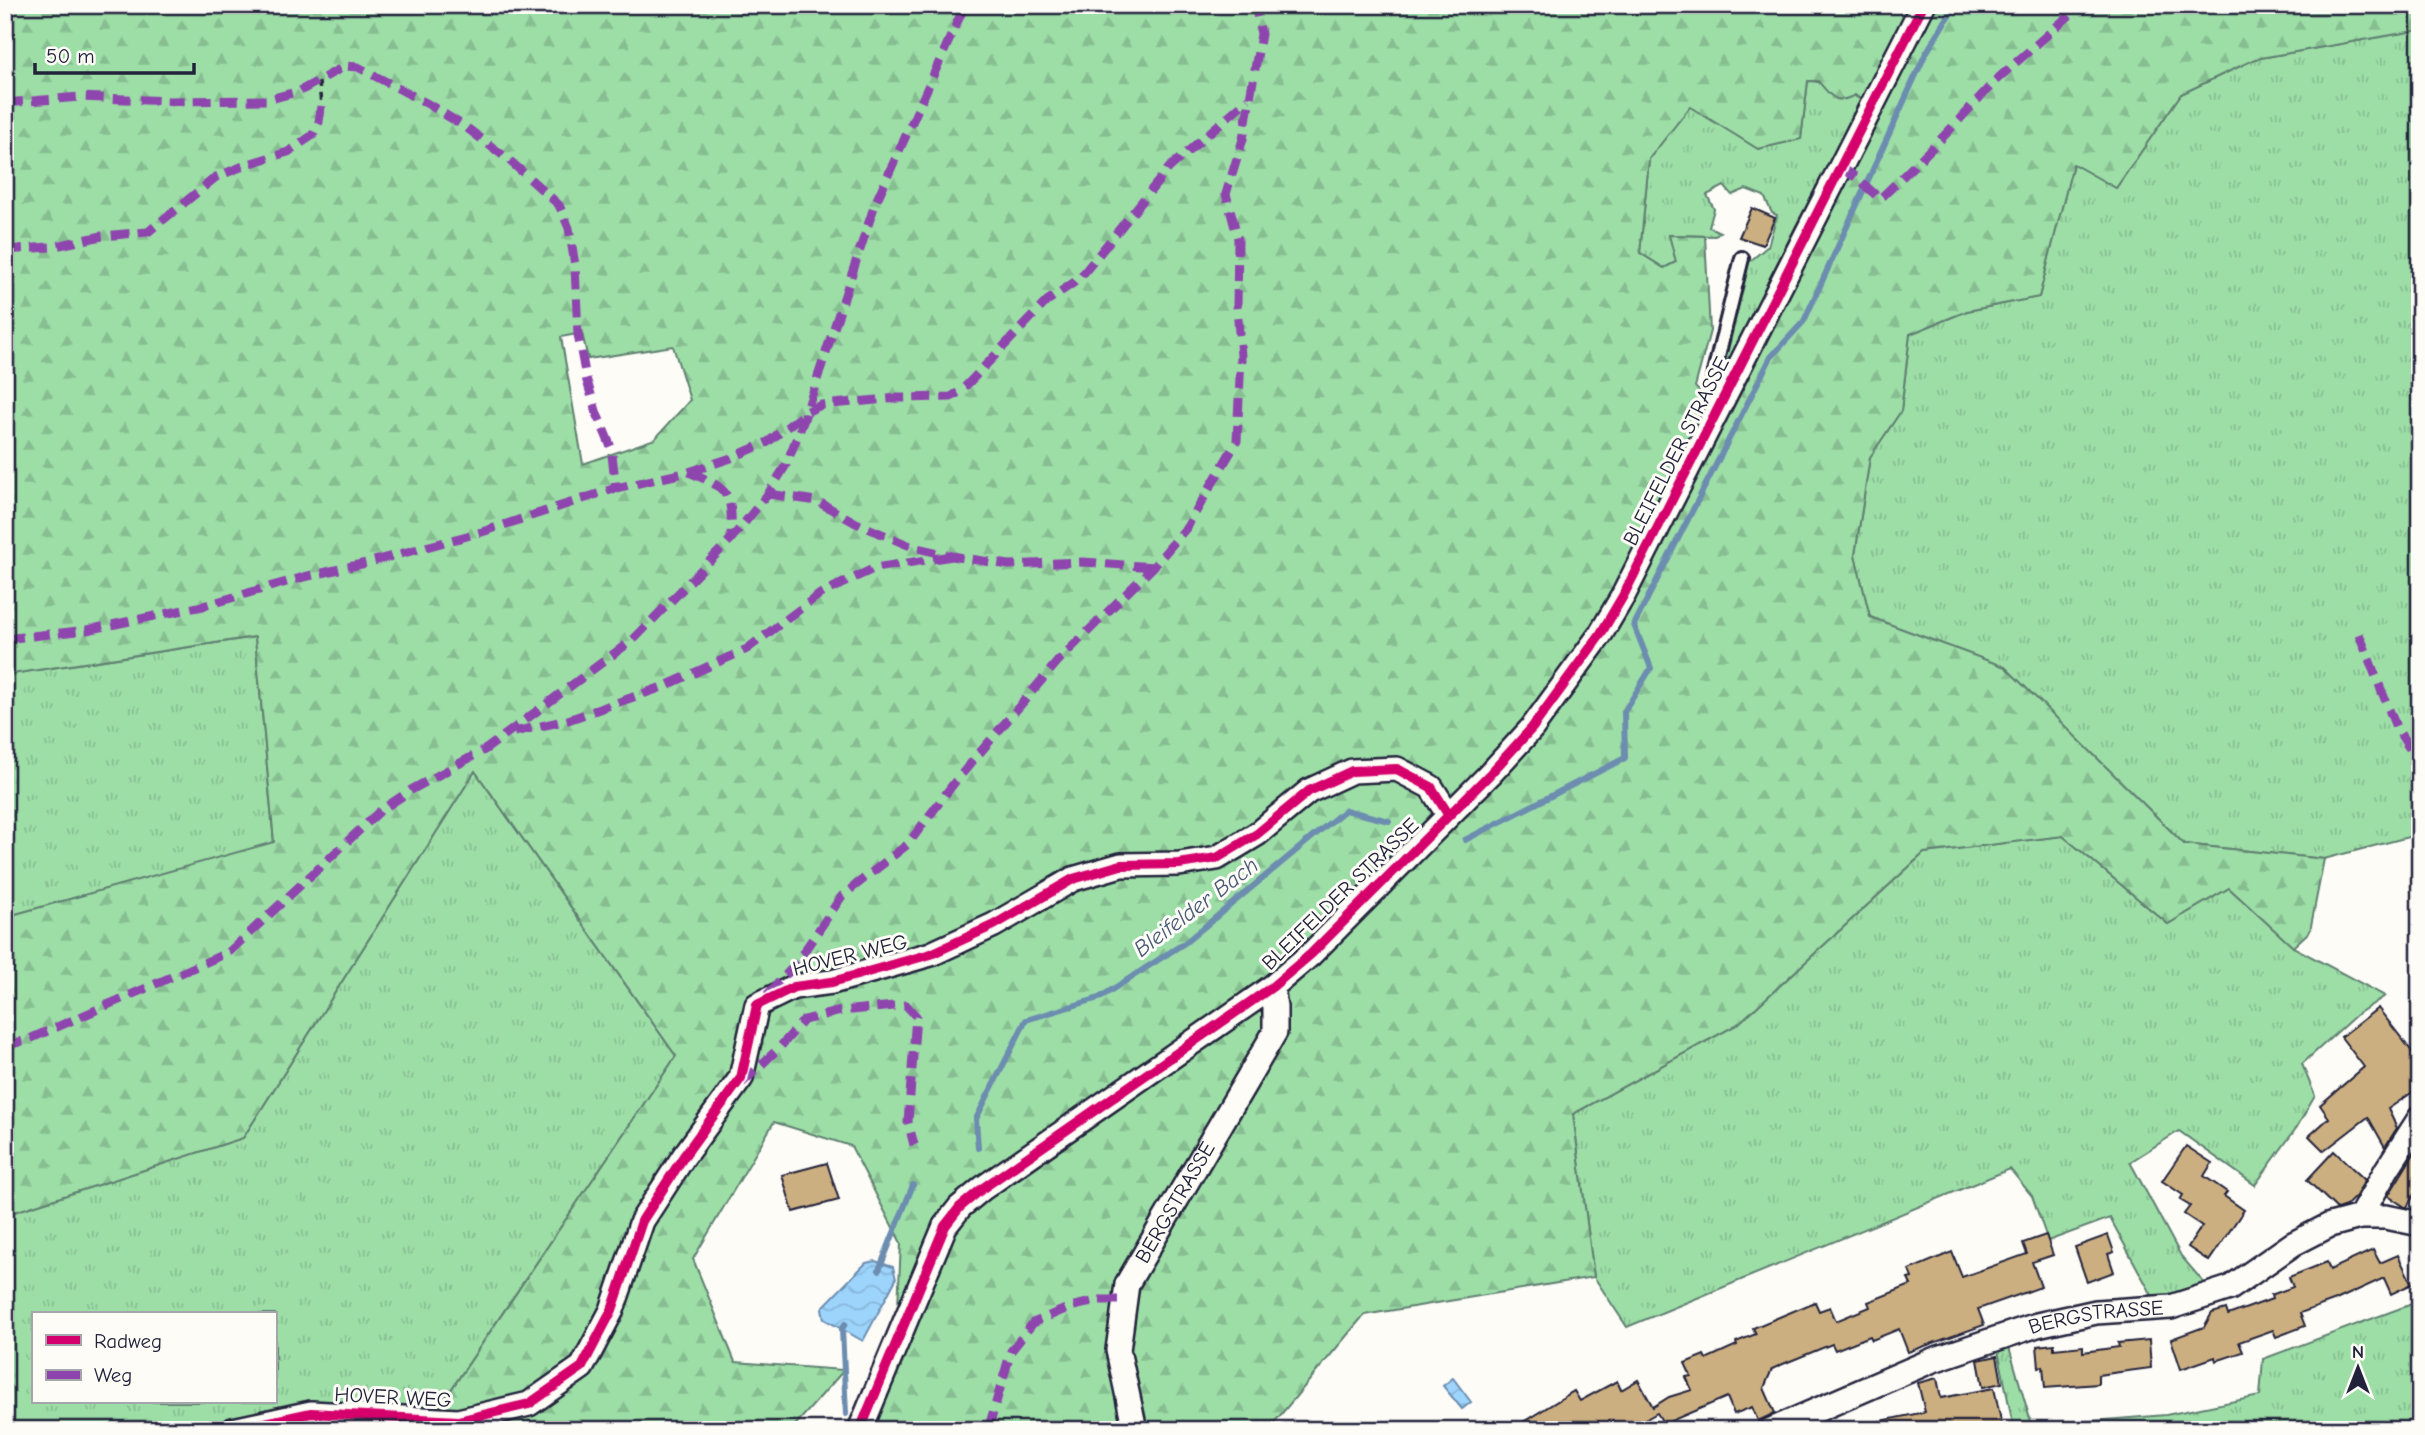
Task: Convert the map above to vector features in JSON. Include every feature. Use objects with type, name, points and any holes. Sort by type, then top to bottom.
[{"type":"street","name":"BLEIFELDER STRASSE","points":[[860,1430],[940,1239],[960,1207],[1039,1148],[1272,987],[1311,954],[1532,729],[1600,635],[1623,596],[1923,5]]},
{"type":"street","name":"HOVER WEG","points":[[233,1430],[311,1413],[458,1421],[529,1404],[582,1367],[612,1310],[642,1221],[684,1156],[741,1078],[757,1005],[794,986],[832,982],[931,954],[994,925],[1073,879],[1121,865],[1179,864],[1217,858],[1257,834],[1309,791],[1352,771],[1397,769],[1431,787],[1448,814]]},
{"type":"street","name":"BERGSTRASSE","points":[[1135,1430],[1118,1350],[1127,1284],[1275,1032],[1272,987]]},
{"type":"street","points":[[2360,1217],[2420,1118]]},
{"type":"street","name":"BERGSTRASSE","points":[[1771,1430],[1933,1360],[2037,1325],[2096,1312],[2171,1307],[2230,1288],[2293,1244],[2330,1225],[2360,1217],[2386,1217],[2420,1224]]},
{"type":"lane","points":[[1709,430],[1714,373],[1742,258]]},
{"type":"path","points":[[319,82],[321,106]]},
{"type":"green space","points":[[5,5],[2420,5],[2420,30],[2255,59],[2181,94],[2116,188],[2073,164],[2039,297],[1967,311],[1910,334],[1901,411],[1870,457],[1855,555],[1870,617],[2005,667],[2184,844],[2324,859],[2310,931],[2293,947],[2229,888],[2168,924],[2063,836],[1924,853],[1738,1024],[1573,1114],[1594,1277],[1364,1315],[1268,1430],[864,1430],[896,1348],[901,1243],[851,1146],[774,1122],[693,1259],[735,1362],[844,1370],[791,1430],[362,1430],[434,1415],[676,1056],[475,771],[243,1138],[5,1215],[5,917],[274,842],[255,637],[5,675]],"holes":[[[1808,81],[1818,81],[1834,98],[1843,100],[1855,95],[1863,101],[1796,226],[1709,401],[1695,387],[1710,331],[1705,236],[1669,235],[1676,262],[1664,268],[1640,253],[1649,159],[1690,107],[1758,149],[1801,139]],[[582,333],[588,359],[673,346],[690,400],[655,439],[583,464],[561,337]]]},
{"type":"green space","points":[[2420,30],[2420,834],[2324,859],[2184,844],[2005,667],[1870,617],[1855,555],[1870,457],[1901,411],[1910,334],[1967,311],[2039,297],[2073,163],[2116,188],[2181,94],[2255,59]]},
{"type":"green space","points":[[1808,81],[1837,87],[1863,101],[1796,226],[1720,378],[1716,375],[1749,262],[1768,246],[1777,215],[1772,213],[1764,196],[1746,189],[1732,195],[1724,186],[1707,195],[1714,209],[1709,227],[1720,232],[1715,236],[1670,235],[1676,262],[1664,268],[1640,253],[1649,159],[1690,106],[1758,149],[1801,139]]},
{"type":"green space","points":[[255,637],[274,843],[5,917],[5,675]]},
{"type":"green space","points":[[475,771],[676,1056],[434,1415],[362,1430],[5,1430],[5,1215],[243,1138]]},
{"type":"green space","points":[[2063,836],[2168,924],[2229,888],[2293,947],[2385,996],[2356,1015],[2302,1064],[2315,1096],[2297,1127],[2255,1185],[2179,1131],[2130,1162],[2181,1256],[2206,1285],[2154,1299],[2110,1218],[2048,1241],[2032,1196],[2010,1169],[1627,1327],[1594,1277],[1573,1114],[1738,1024],[1924,853]]},
{"type":"green space","points":[[2420,1301],[2420,1430],[2014,1430],[1998,1350],[2009,1347],[2032,1426],[2166,1415],[2260,1396],[2263,1359]]},
{"type":"water","points":[[875,1261],[893,1267],[896,1279],[863,1341],[824,1319],[822,1308],[866,1263]]},
{"type":"water","points":[[1453,1378],[1471,1402],[1462,1409],[1443,1386]]},
{"type":"building","points":[[1752,208],[1775,218],[1763,245],[1739,237]]},
{"type":"building","points":[[2378,1008],[2420,1062],[2420,1087],[2388,1109],[2397,1128],[2385,1147],[2368,1117],[2324,1151],[2309,1136],[2329,1118],[2320,1105],[2364,1067],[2341,1037]]},
{"type":"building","points":[[2420,1144],[2420,1199],[2414,1195],[2405,1207],[2388,1196]]},
{"type":"building","points":[[2186,1146],[2212,1163],[2204,1176],[2227,1192],[2224,1196],[2244,1210],[2209,1261],[2188,1247],[2202,1226],[2184,1214],[2190,1206],[2180,1200],[2183,1195],[2162,1181]]},
{"type":"building","points":[[2334,1151],[2365,1180],[2356,1196],[2346,1206],[2337,1209],[2307,1180]]},
{"type":"building","points":[[827,1163],[839,1200],[793,1212],[782,1175]]},
{"type":"building","points":[[2046,1235],[2053,1255],[2032,1262],[2041,1287],[1978,1309],[1984,1325],[1908,1352],[1899,1329],[1872,1340],[1870,1336],[1835,1350],[1832,1344],[1783,1364],[1772,1369],[1764,1388],[1775,1413],[1758,1421],[1752,1407],[1734,1414],[1727,1397],[1664,1424],[1657,1413],[1627,1430],[1510,1430],[1574,1391],[1580,1401],[1617,1381],[1621,1390],[1638,1380],[1653,1407],[1669,1397],[1692,1390],[1686,1377],[1691,1376],[1685,1363],[1704,1355],[1706,1359],[1737,1345],[1736,1342],[1756,1334],[1753,1328],[1815,1302],[1819,1311],[1830,1307],[1836,1321],[1870,1307],[1868,1302],[1911,1285],[1908,1279],[1912,1278],[1909,1270],[1952,1252],[1962,1277],[2027,1254],[2023,1243]]},
{"type":"building","points":[[2108,1235],[2114,1252],[2108,1254],[2114,1272],[2087,1282],[2075,1247]]},
{"type":"building","points":[[2373,1250],[2380,1263],[2398,1255],[2412,1284],[2391,1294],[2384,1278],[2300,1313],[2305,1326],[2276,1337],[2273,1330],[2239,1342],[2243,1352],[2216,1361],[2215,1357],[2181,1369],[2171,1339],[2204,1327],[2212,1313],[2226,1309],[2228,1315],[2272,1299],[2271,1295],[2293,1287],[2289,1277],[2327,1262],[2330,1270]]},
{"type":"building","points":[[2149,1340],[2151,1368],[2098,1375],[2098,1384],[2045,1388],[2043,1366],[2039,1367],[2037,1346],[2054,1344],[2054,1349],[2083,1346],[2083,1352],[2119,1347],[2118,1343]]},
{"type":"building","points":[[1997,1356],[2002,1383],[1983,1387],[1978,1360]]},
{"type":"building","points":[[1937,1378],[1941,1398],[1994,1388],[2003,1430],[1877,1430],[1876,1422],[1925,1412],[1918,1383]]},
{"type":"waterway","name":"Bleifelder Bach","points":[[1465,840],[1625,758],[1624,712],[1651,668],[1634,625],[1771,357],[1804,321],[1925,55],[1955,5]]},
{"type":"waterway","name":"Bleifelder Bach","points":[[978,1148],[976,1119],[1026,1020],[1099,998],[1186,942],[1345,810],[1389,821]]},
{"type":"waterway","name":"Bleifelder Bach","points":[[879,1270],[913,1185]]},
{"type":"waterway","name":"Bleifelder Bach","points":[[845,1324],[842,1329],[846,1414]]},
{"type":"marked path","points":[[5,1046],[27,1040],[229,952],[380,811],[411,790],[486,749],[635,638],[731,539],[768,494],[786,465],[803,422],[875,204],[965,5]]},
{"type":"marked path","points":[[767,995],[794,966],[842,896],[908,844],[954,783],[1058,661],[1153,567],[1187,527],[1237,441],[1241,356],[1237,308],[1238,239],[1226,194],[1243,139],[1261,34],[1255,5]]},
{"type":"marked path","points":[[1841,167],[1880,199],[1995,81],[2081,5]]},
{"type":"marked path","points":[[5,103],[81,97],[170,101],[266,100],[300,91],[345,66],[358,67],[467,128],[509,160],[559,205],[569,228],[575,265],[578,335],[586,378],[611,447],[616,488],[689,472],[731,458],[768,442],[806,412],[821,405],[899,398],[951,397],[962,390],[1047,301],[1079,279],[1169,168],[1248,99]]},
{"type":"marked path","points":[[5,250],[51,247],[102,236],[148,232],[216,177],[288,152],[313,135],[319,122],[321,106]]},
{"type":"marked path","points":[[689,472],[714,484],[726,495],[731,512],[731,539]]},
{"type":"marked path","points":[[5,639],[87,630],[203,606],[304,577],[482,532],[616,488]]},
{"type":"marked path","points":[[768,494],[817,501],[856,523],[913,547],[952,556],[1009,565],[1083,562],[1153,567]]},
{"type":"marked path","points":[[514,732],[568,720],[665,686],[747,649],[820,594],[875,568],[952,556]]},
{"type":"marked path","points":[[2359,634],[2396,727],[2420,765]]},
{"type":"marked path","points":[[742,1083],[804,1020],[841,1011],[906,1005],[916,1016],[908,1122],[914,1145]]},
{"type":"marked path","points":[[988,1430],[1011,1351],[1033,1323],[1070,1307],[1100,1300],[1124,1300]]},
{"type":"cycle path","points":[[860,1430],[945,1226],[960,1207],[983,1188],[1272,987],[1311,954],[1490,774],[1532,728],[1600,635],[1623,596],[1923,5]]},
{"type":"cycle path","points":[[233,1430],[311,1413],[458,1421],[529,1404],[582,1367],[612,1310],[642,1221],[684,1156],[741,1078],[757,1005],[794,987],[832,982],[931,954],[994,925],[1073,879],[1121,865],[1179,864],[1217,858],[1257,834],[1309,791],[1352,771],[1397,769],[1431,787],[1448,814]]}]
